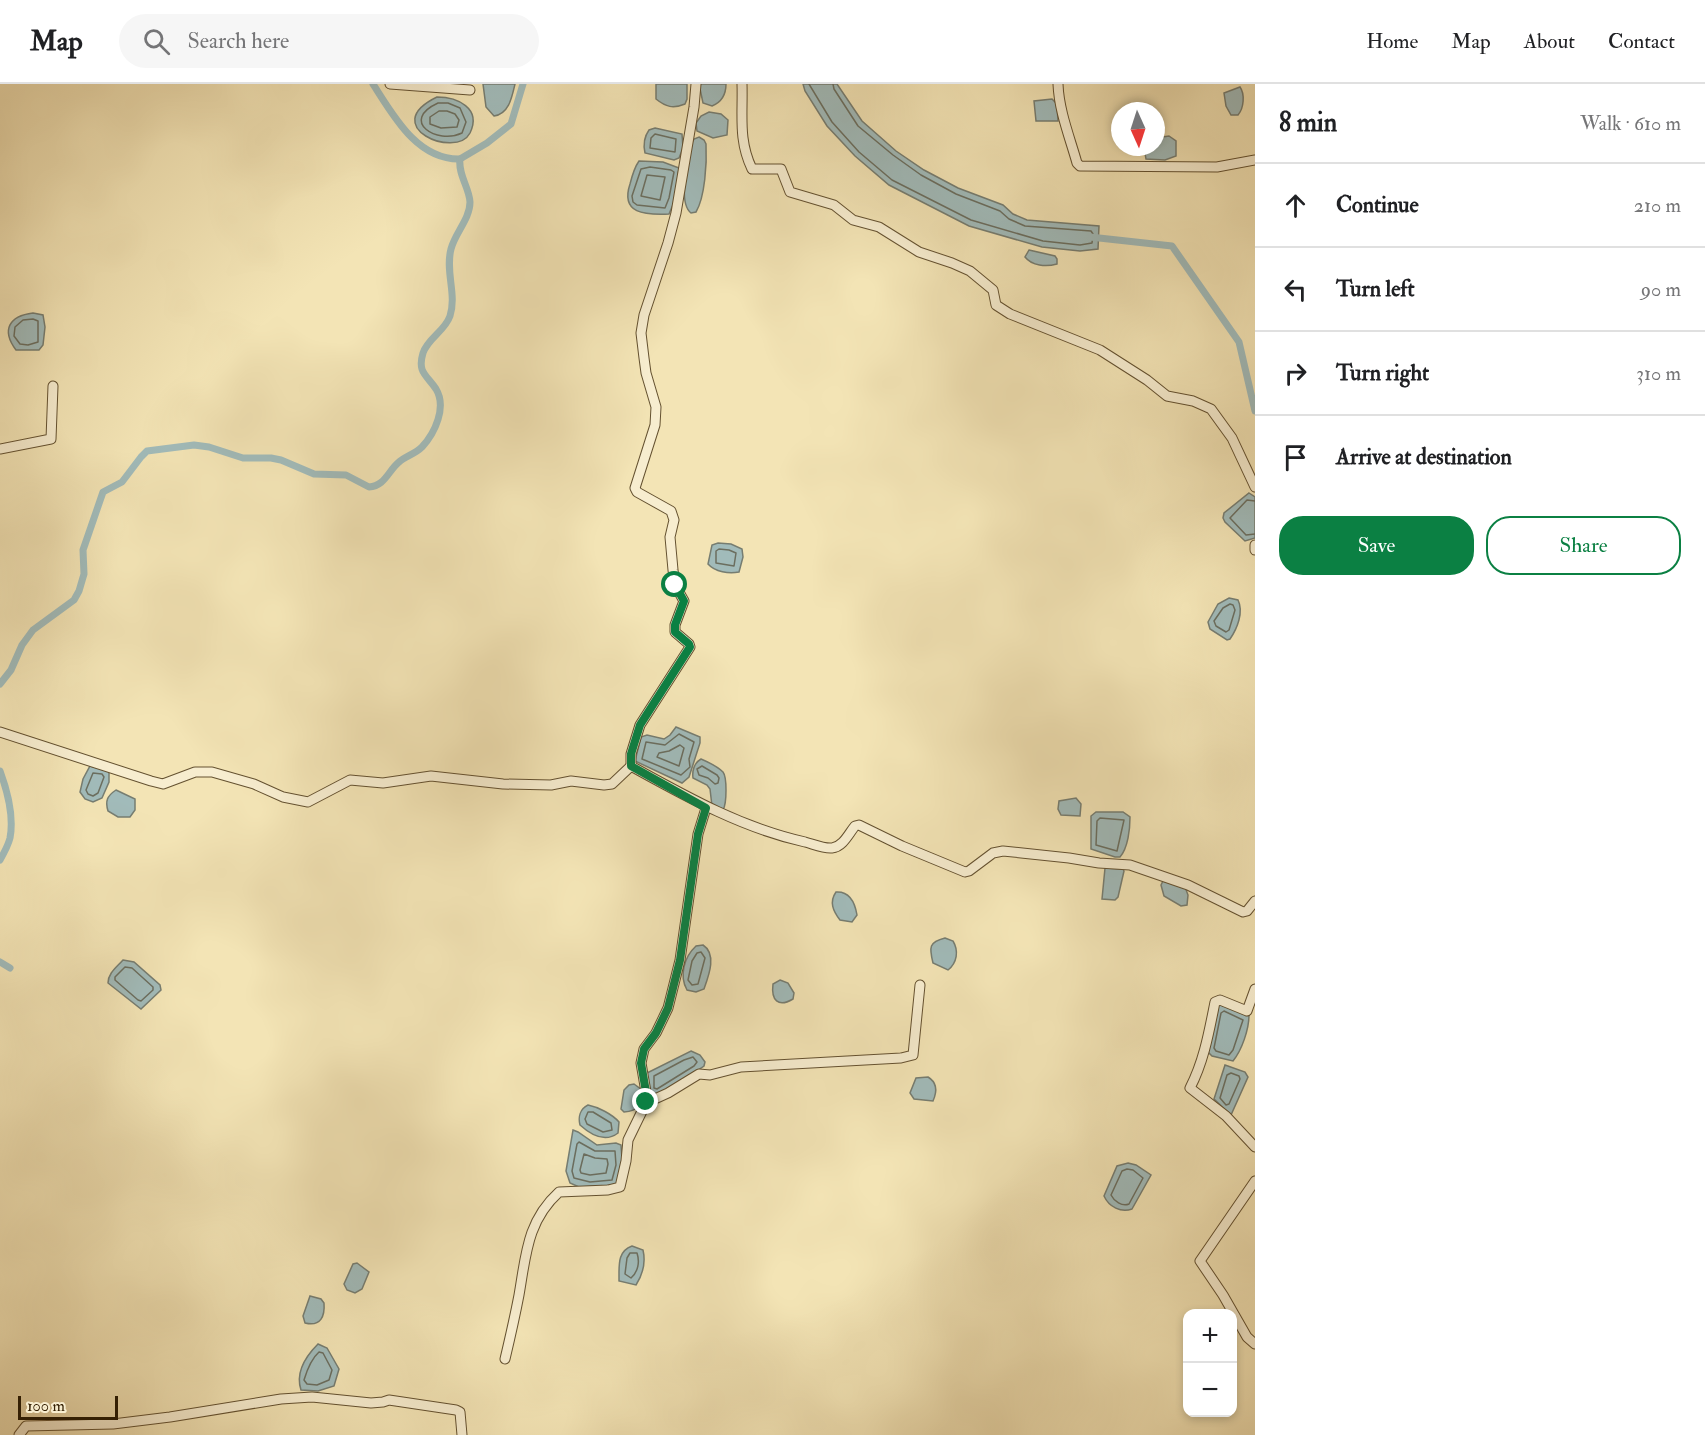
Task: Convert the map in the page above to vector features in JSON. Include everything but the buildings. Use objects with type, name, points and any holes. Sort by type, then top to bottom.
[{"type":"street","points":[[390,84],[470,90]]},
{"type":"street","points":[[0,732],[163,784],[195,772],[212,772],[308,802],[350,780],[383,783],[431,776],[512,785],[551,785],[571,781],[612,784],[631,766],[631,754],[640,725],[690,647],[675,632],[675,625],[684,601],[675,585],[672,570],[670,537],[674,520],[671,512],[637,492],[635,488],[655,425],[656,407],[646,373],[641,333],[644,315],[676,213],[696,84]]},
{"type":"street","points":[[742,84],[741,132],[745,156],[752,169],[781,169],[790,192],[834,205],[853,220],[879,227],[919,252],[970,271],[993,290],[996,304],[1010,314],[1100,350],[1147,380],[1167,396],[1193,401],[1212,410],[1232,438],[1255,486]]},
{"type":"street","points":[[1058,84],[1060,102],[1077,163],[1080,166],[1217,167],[1255,160]]},
{"type":"street","points":[[0,450],[51,439],[53,386]]},
{"type":"street","points":[[1255,545],[1255,550]]},
{"type":"street","points":[[631,766],[706,808],[756,827],[832,848],[842,843],[855,826],[859,825],[964,872],[969,871],[993,853],[1003,851],[1037,854],[1130,865],[1188,885],[1243,912],[1255,901]]},
{"type":"street","points":[[505,1359],[527,1242],[538,1218],[559,1192],[608,1190],[620,1187],[628,1140],[646,1102],[641,1063],[644,1049],[656,1033],[668,1008],[680,960],[698,834],[706,808]]},
{"type":"street","points":[[646,1102],[668,1093],[699,1074],[710,1075],[741,1066],[901,1058],[913,1055],[920,985]]},
{"type":"street","points":[[1255,989],[1247,1011],[1220,1000],[1215,1002],[1199,1071],[1190,1088],[1226,1116],[1255,1147]]},
{"type":"street","points":[[1255,1181],[1200,1261],[1247,1337],[1255,1344]]},
{"type":"street","points":[[19,1435],[26,1426],[113,1424],[281,1399],[312,1397],[371,1402],[389,1400],[456,1410],[460,1412],[462,1435]]},
{"type":"water","points":[[483,84],[515,84],[509,104],[499,115],[494,116],[486,107]]},
{"type":"water","points":[[656,84],[687,84],[685,104],[673,107],[660,102],[656,99]]},
{"type":"water","points":[[699,84],[726,84],[724,95],[712,106],[703,103]]},
{"type":"water","points":[[803,84],[837,84],[862,121],[896,151],[924,170],[958,188],[1003,205],[1013,214],[1027,220],[1099,226],[1098,249],[1080,251],[1042,247],[969,226],[889,185],[855,156],[827,126]]},
{"type":"water","points":[[1240,87],[1243,97],[1242,109],[1238,115],[1231,115],[1226,106],[1224,93]]},
{"type":"water","points":[[437,97],[452,99],[466,106],[470,111],[473,124],[470,133],[462,140],[450,143],[438,141],[426,136],[417,128],[415,119],[421,108]]},
{"type":"water","points":[[1052,99],[1057,104],[1058,121],[1036,121],[1034,101]]},
{"type":"water","points":[[709,112],[721,114],[728,120],[727,135],[713,138],[697,131],[696,123],[701,116]]},
{"type":"water","points":[[655,128],[682,134],[683,148],[679,158],[674,160],[645,153],[646,135],[649,130]]},
{"type":"water","points":[[1169,136],[1176,141],[1176,156],[1165,160],[1146,159],[1146,156],[1165,156],[1165,137]]},
{"type":"water","points":[[699,137],[706,144],[705,180],[699,206],[696,212],[691,213],[685,200],[685,180],[691,144]]},
{"type":"water","points":[[639,161],[663,162],[679,168],[675,200],[669,214],[643,213],[632,207],[628,201],[634,169]]},
{"type":"water","points":[[1029,250],[1055,256],[1057,264],[1044,265],[1031,262],[1025,257]]},
{"type":"water","points":[[33,313],[43,315],[45,327],[43,345],[39,350],[16,350],[9,336],[10,325],[18,317]]},
{"type":"water","points":[[1249,493],[1255,497],[1255,538],[1245,541],[1223,518],[1224,513]]},
{"type":"water","points":[[731,544],[742,549],[743,557],[739,572],[722,572],[708,564],[712,545]]},
{"type":"water","points":[[1229,598],[1238,600],[1240,610],[1235,630],[1227,640],[1210,629],[1208,622],[1218,604]]},
{"type":"water","points":[[676,727],[700,737],[689,777],[682,783],[635,761],[641,737],[647,735],[664,739]]},
{"type":"water","points":[[701,759],[723,772],[726,796],[723,810],[712,806],[710,789],[707,785],[693,778],[694,767]]},
{"type":"water","points":[[90,766],[109,771],[109,782],[102,798],[93,802],[85,799],[80,792],[83,779]]},
{"type":"water","points":[[116,790],[135,799],[135,810],[130,817],[118,817],[108,811],[108,799]]},
{"type":"water","points":[[1076,798],[1081,804],[1080,816],[1061,815],[1058,809],[1059,801]]},
{"type":"water","points":[[1096,812],[1123,812],[1130,817],[1127,844],[1120,857],[1091,849],[1091,816]]},
{"type":"water","points":[[1105,868],[1123,869],[1124,871],[1118,897],[1115,900],[1102,899]]},
{"type":"water","points":[[1163,881],[1185,887],[1188,895],[1187,905],[1181,906],[1164,896],[1161,885]]},
{"type":"water","points":[[836,892],[845,893],[853,902],[857,915],[852,922],[840,920],[835,913],[832,903]]},
{"type":"water","points":[[945,938],[953,941],[956,953],[955,960],[948,970],[933,963],[931,953],[933,943]]},
{"type":"water","points":[[703,945],[711,959],[704,989],[696,992],[687,990],[683,979],[686,961],[696,946]]},
{"type":"water","points":[[123,960],[134,962],[160,985],[161,990],[141,1009],[108,983],[111,973]]},
{"type":"water","points":[[780,980],[788,983],[794,993],[793,999],[788,1002],[783,1003],[774,998],[773,984]]},
{"type":"water","points":[[1216,1003],[1249,1015],[1244,1039],[1233,1061],[1212,1056],[1208,1052]]},
{"type":"water","points":[[691,1051],[700,1055],[705,1062],[704,1066],[673,1087],[649,1098],[647,1073]]},
{"type":"water","points":[[1225,1065],[1245,1072],[1248,1077],[1231,1115],[1214,1099]]},
{"type":"water","points":[[928,1077],[934,1082],[936,1088],[933,1101],[914,1099],[910,1093],[916,1078]]},
{"type":"water","points":[[634,1084],[642,1090],[641,1103],[633,1110],[624,1112],[621,1109],[624,1090]]},
{"type":"water","points":[[588,1105],[605,1111],[616,1119],[619,1122],[618,1133],[603,1138],[580,1125],[580,1114]]},
{"type":"water","points":[[573,1130],[597,1145],[616,1143],[621,1145],[622,1159],[618,1185],[579,1187],[570,1183],[566,1171]]},
{"type":"water","points":[[1128,1163],[1136,1165],[1151,1175],[1132,1209],[1120,1210],[1112,1206],[1104,1196],[1117,1166]]},
{"type":"water","points":[[632,1246],[643,1250],[644,1255],[643,1268],[636,1285],[619,1281],[620,1259],[624,1251]]},
{"type":"water","points":[[357,1263],[369,1272],[362,1289],[355,1293],[347,1290],[344,1284],[353,1264]]},
{"type":"water","points":[[310,1296],[321,1299],[324,1308],[321,1319],[310,1324],[305,1323],[303,1316]]},
{"type":"water","points":[[318,1344],[327,1348],[339,1369],[334,1386],[318,1391],[301,1390],[299,1377],[303,1365]]},
{"type":"waterway","points":[[373,84],[398,122],[419,144],[431,152],[460,159]]},
{"type":"waterway","points":[[0,684],[11,670],[22,645],[33,630],[74,600],[84,574],[83,550],[103,492],[122,482],[147,451],[194,445],[209,447],[243,458],[281,460],[314,474],[346,475],[369,487],[379,484],[399,462],[422,447],[438,420],[440,404],[436,389],[422,369],[421,360],[425,348],[450,316],[452,308],[449,266],[451,249],[465,220],[470,202],[460,159],[487,143],[511,124],[523,84]]},
{"type":"waterway","points":[[1090,237],[1172,246],[1239,342],[1255,411]]},
{"type":"waterway","points":[[0,771],[11,821],[9,841],[0,860]]},
{"type":"waterway","points":[[0,962],[10,968]]},
{"type":"route","points":[[646,1102],[641,1063],[644,1049],[656,1033],[668,1008],[687,920],[698,834],[706,808],[631,766],[631,754],[640,725],[689,652],[689,644],[675,632],[675,625],[684,601],[675,585]]}]
